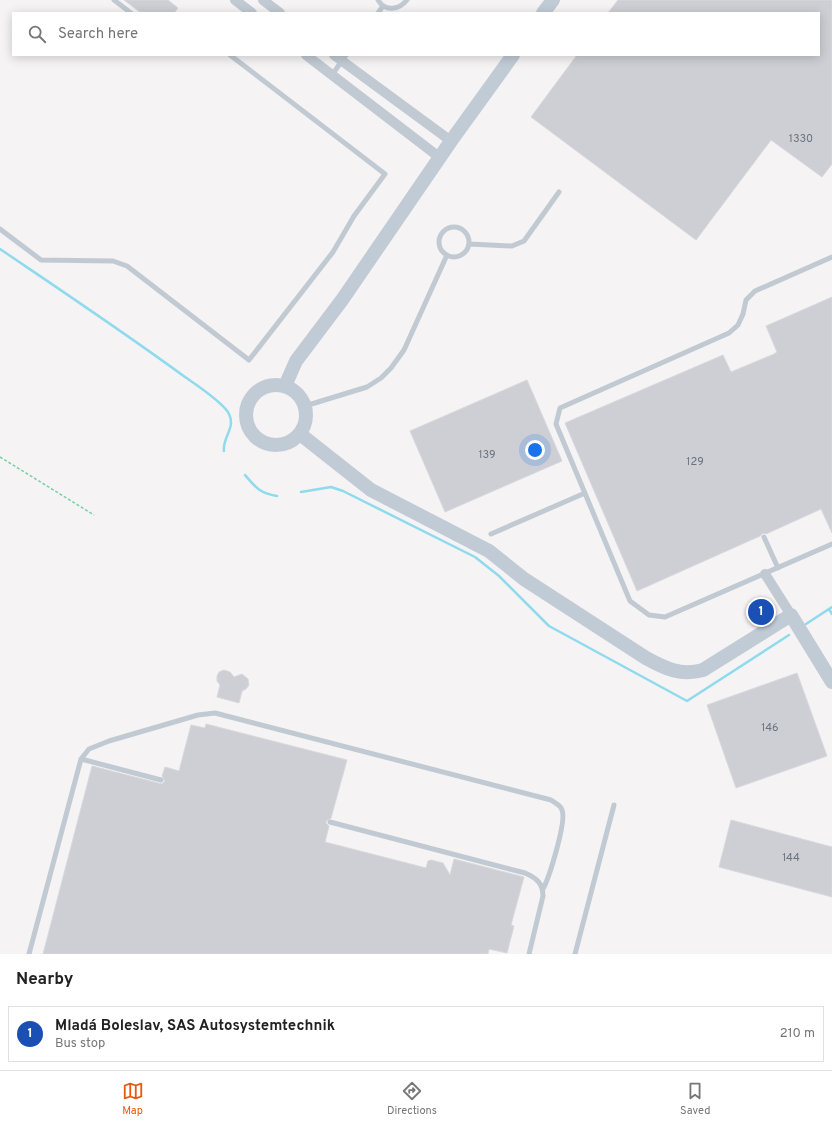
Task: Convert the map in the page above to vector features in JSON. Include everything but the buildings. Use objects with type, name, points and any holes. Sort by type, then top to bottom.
[{"type":"street","points":[[234,0],[251,12]]},
{"type":"street","points":[[263,0],[279,12]]},
{"type":"street","points":[[544,12],[553,0]]},
{"type":"street","points":[[307,56],[440,157]]},
{"type":"street","points":[[285,386],[296,361],[342,300],[440,157],[450,140],[511,56]]},
{"type":"street","points":[[341,57],[450,140]]},
{"type":"street","points":[[266,386],[285,386],[294,390],[301,397],[305,406],[305,426],[300,434],[288,442],[282,444],[271,444],[261,441],[253,434],[248,426],[246,416],[252,397],[266,386]]},
{"type":"street","points":[[300,434],[371,490],[490,551],[524,579],[646,658],[661,666],[682,673],[692,673],[703,670],[790,615]]},
{"type":"street","points":[[765,574],[832,682]]},
{"type":"lane","points":[[114,0],[130,12]]},
{"type":"lane","points":[[378,0],[383,6],[388,8],[399,7],[406,0]]},
{"type":"lane","points":[[379,12],[383,6]]},
{"type":"lane","points":[[0,229],[42,260],[113,261],[127,266],[249,360],[333,252],[354,216],[385,174],[231,56]]},
{"type":"lane","points":[[332,74],[341,57]]},
{"type":"lane","points":[[469,244],[512,246],[524,240],[559,192]]},
{"type":"lane","points":[[453,226],[462,229],[468,237],[469,244],[466,252],[462,255],[457,257],[447,255],[443,252],[439,244],[440,234],[453,226]]},
{"type":"lane","points":[[305,406],[367,388],[381,378],[391,368],[404,350],[447,255]]},
{"type":"lane","points":[[832,257],[755,290],[746,300],[743,314],[738,325],[729,333],[560,408],[556,424],[630,601],[649,615],[665,617],[832,544]]},
{"type":"lane","points":[[491,534],[585,493]]},
{"type":"lane","points":[[764,537],[778,568]]},
{"type":"lane","points":[[29,954],[81,759],[88,749],[109,741],[198,715],[215,713],[551,800],[559,805],[562,810],[563,822],[549,877],[543,889],[542,905],[529,954]]},
{"type":"lane","points":[[81,759],[161,780]]},
{"type":"lane","points":[[575,954],[614,805]]},
{"type":"lane","points":[[330,822],[525,873],[536,878],[543,889]]},
{"type":"path","points":[[0,456],[94,515]]},
{"type":"waterway","points":[[0,249],[140,344],[216,399],[226,410],[231,419],[224,451]]},
{"type":"waterway","points":[[245,475],[259,489],[277,496]]},
{"type":"waterway","points":[[301,492],[331,487],[343,491],[475,557],[499,576],[549,626],[687,701],[789,635]]},
{"type":"waterway","points":[[806,624],[832,607]]},
{"type":"waterway","points":[[829,609],[832,614]]},
{"type":"place","name":"Mladá Boleslav, SAS Autosystemtechnik","points":[[761,612]]}]
